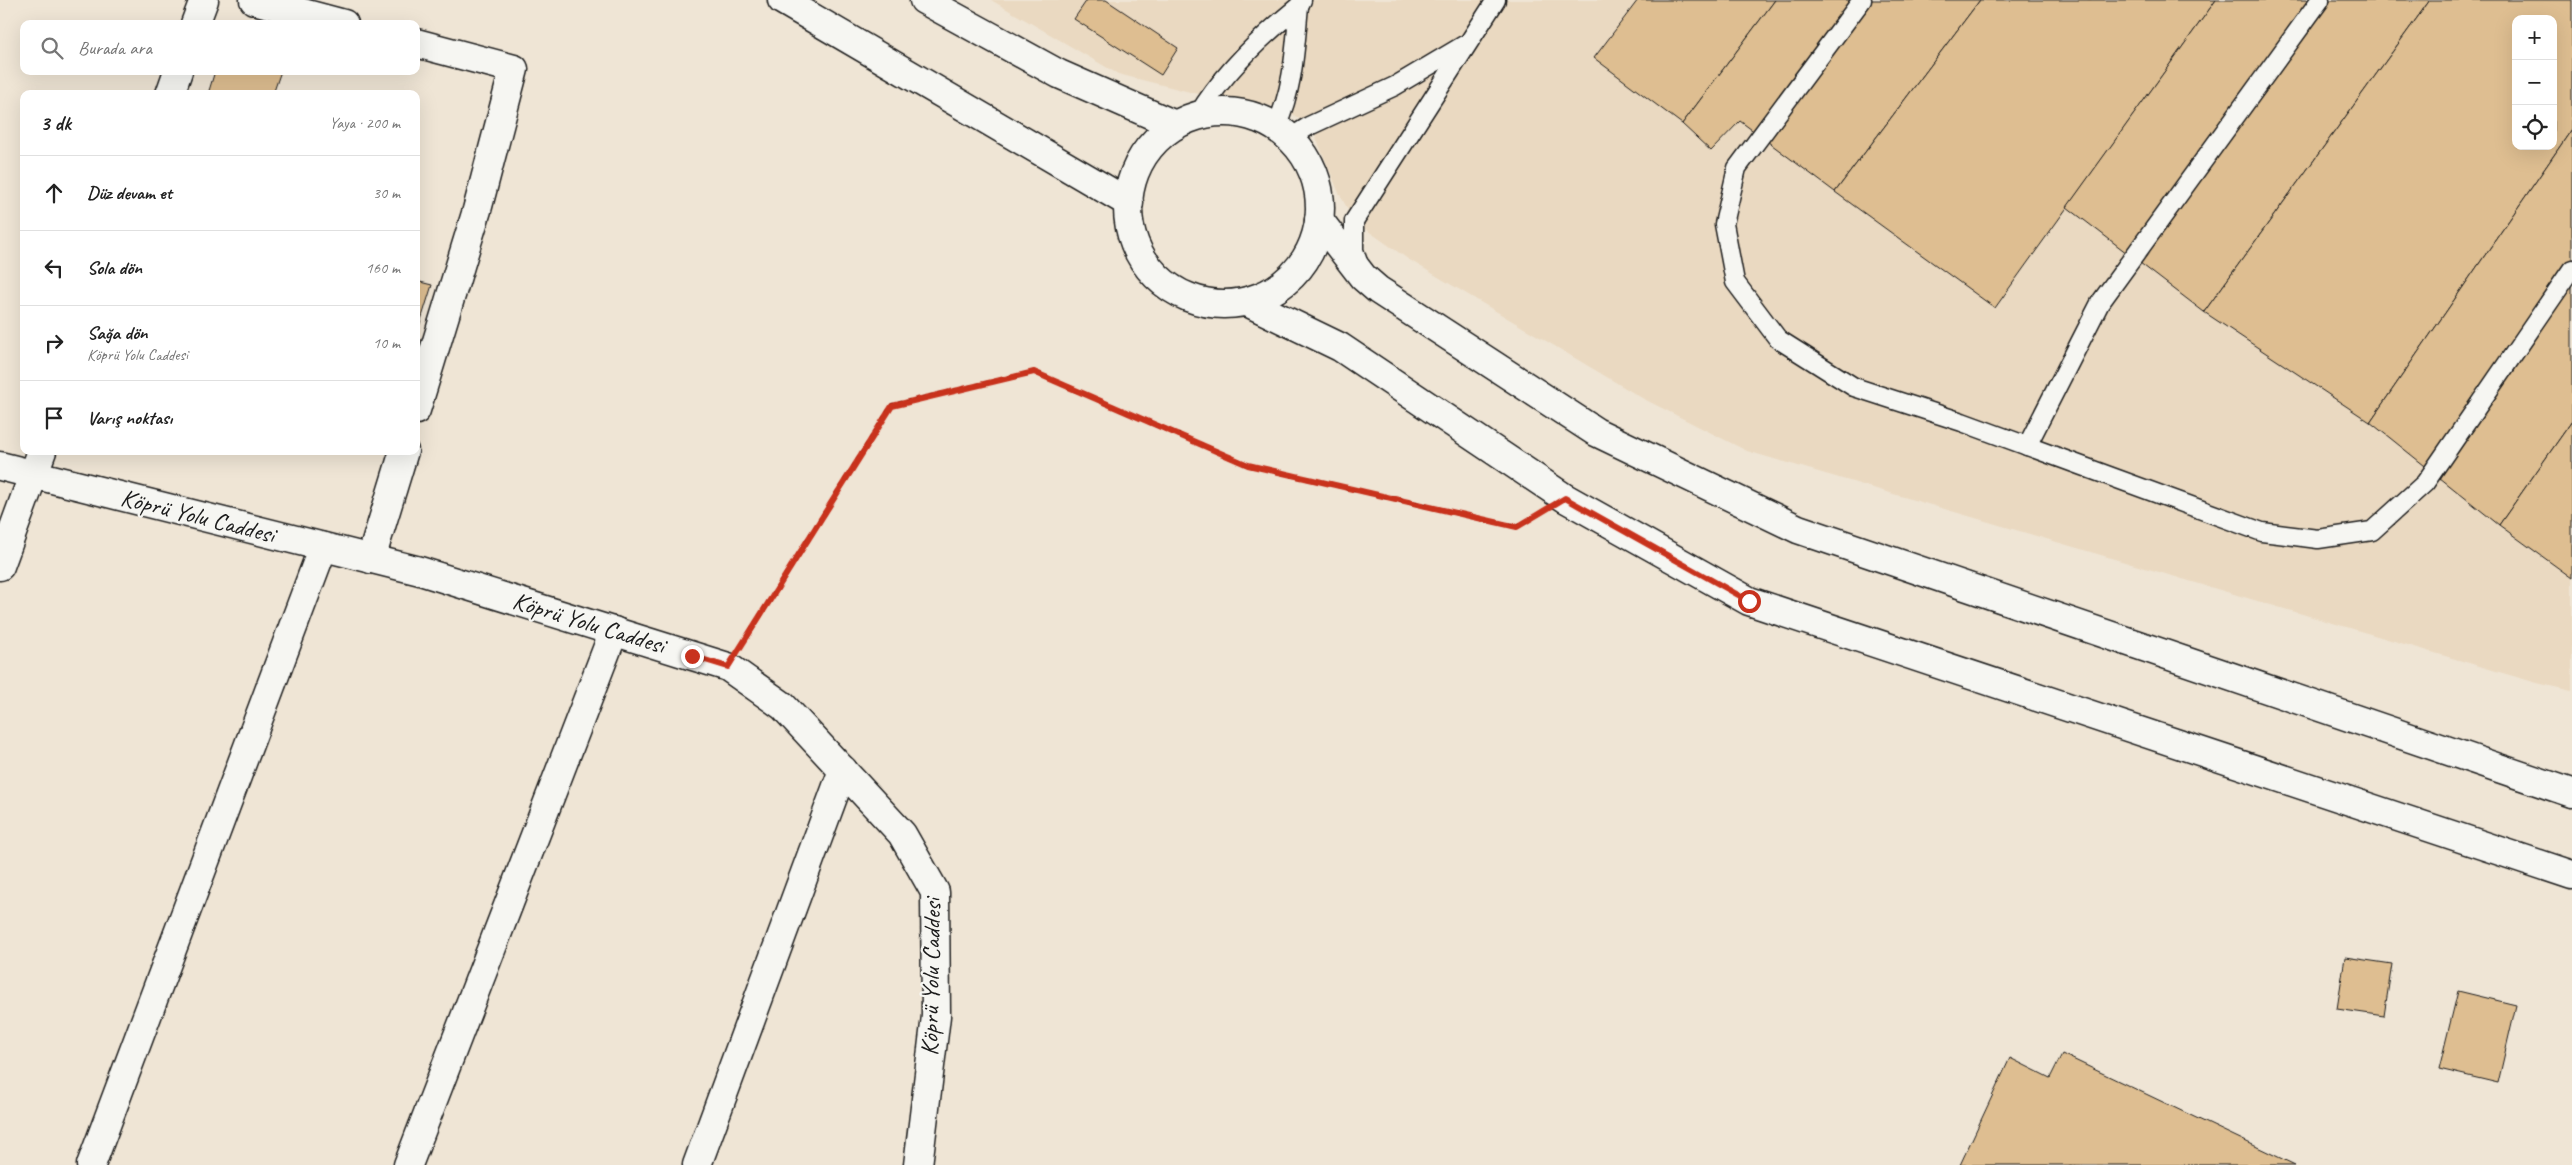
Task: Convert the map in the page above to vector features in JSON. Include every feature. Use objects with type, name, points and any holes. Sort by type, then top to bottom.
[{"type":"main road","points":[[196,20],[204,0]]},
{"type":"main road","points":[[254,0],[329,20]]},
{"type":"main road","points":[[782,0],[1129,203]]},
{"type":"main road","points":[[924,0],[1059,74],[1187,120]]},
{"type":"main road","points":[[420,44],[514,69],[477,210],[420,397]]},
{"type":"main road","points":[[171,90],[177,75]]},
{"type":"main road","points":[[1217,111],[1248,114],[1283,132],[1299,147],[1315,174],[1321,204],[1317,237],[1302,266],[1277,290],[1247,302],[1214,304],[1182,295],[1155,275],[1135,247],[1128,218],[1130,187],[1140,158],[1160,134],[1187,120],[1217,111]]},
{"type":"main road","points":[[1319,220],[1363,277],[1378,290],[1596,432],[1798,530],[2572,793]]},
{"type":"main road","points":[[1247,302],[1340,347],[1565,498],[1749,601],[2572,876]]},
{"type":"main road","points":[[371,559],[403,455]]},
{"type":"main road","points":[[0,566],[37,463]]},
{"type":"main road","name":"Köprü Yolu Caddesi","points":[[0,466],[37,463],[323,547],[420,571],[728,667],[784,706],[902,834],[936,892],[936,1016],[918,1165]]},
{"type":"main road","points":[[91,1165],[323,547]]},
{"type":"main road","points":[[408,1165],[614,631]]},
{"type":"main road","points":[[697,1165],[843,770]]},
{"type":"lane","points":[[1363,277],[1354,250],[1354,221],[1384,171],[1426,112],[1496,0]]},
{"type":"lane","points":[[1862,0],[1737,168],[1724,224],[1735,282],[1778,339],[1854,387],[1962,422],[2262,532],[2318,539],[2372,531],[2425,484],[2572,269]]},
{"type":"lane","points":[[2027,446],[2100,303],[2320,0]]},
{"type":"lane","points":[[1187,120],[1260,38],[1300,3]]},
{"type":"lane","points":[[1300,3],[1292,70],[1284,108],[1283,132],[1309,126],[1395,86],[1467,44]]},
{"type":"path","points":[[728,667],[892,406],[1034,372],[1248,465],[1517,527],[1565,498]]},
{"type":"shaded area","points":[[991,0],[2572,0],[2572,691],[2537,683],[1747,451],[1642,398],[1408,259],[1354,221],[1339,193],[1314,133],[1309,126],[1284,108],[1194,93],[1118,74]]},
{"type":"building","points":[[1087,0],[1106,0],[1178,48],[1161,75],[1074,19]]},
{"type":"building","points":[[1638,0],[1775,0],[1682,124],[1594,58]]},
{"type":"building","points":[[1775,0],[1980,0],[1835,192],[1740,121],[1711,151],[1682,124]]},
{"type":"building","points":[[1980,0],[2216,0],[1995,308],[1835,192]]},
{"type":"building","points":[[2216,0],[2430,0],[2204,312],[2067,207]]},
{"type":"building","points":[[2430,0],[2572,0],[2572,129],[2370,422],[2204,312]]},
{"type":"building","points":[[214,75],[280,75],[274,90],[209,90]]},
{"type":"building","points":[[2572,129],[2572,421],[2499,525],[2370,422]]},
{"type":"building","points":[[420,282],[432,285],[420,323]]},
{"type":"building","points":[[2572,421],[2572,578],[2499,525]]},
{"type":"building","points":[[2345,957],[2392,964],[2384,1016],[2337,1009]]},
{"type":"building","points":[[2458,991],[2516,1005],[2498,1083],[2439,1069]]},
{"type":"building","points":[[2062,1054],[2295,1165],[1960,1165],[2010,1058],[2050,1078]]},
{"type":"route","points":[[692,656],[728,667],[892,406],[1034,372],[1248,465],[1517,527],[1565,498],[1749,601]]}]
